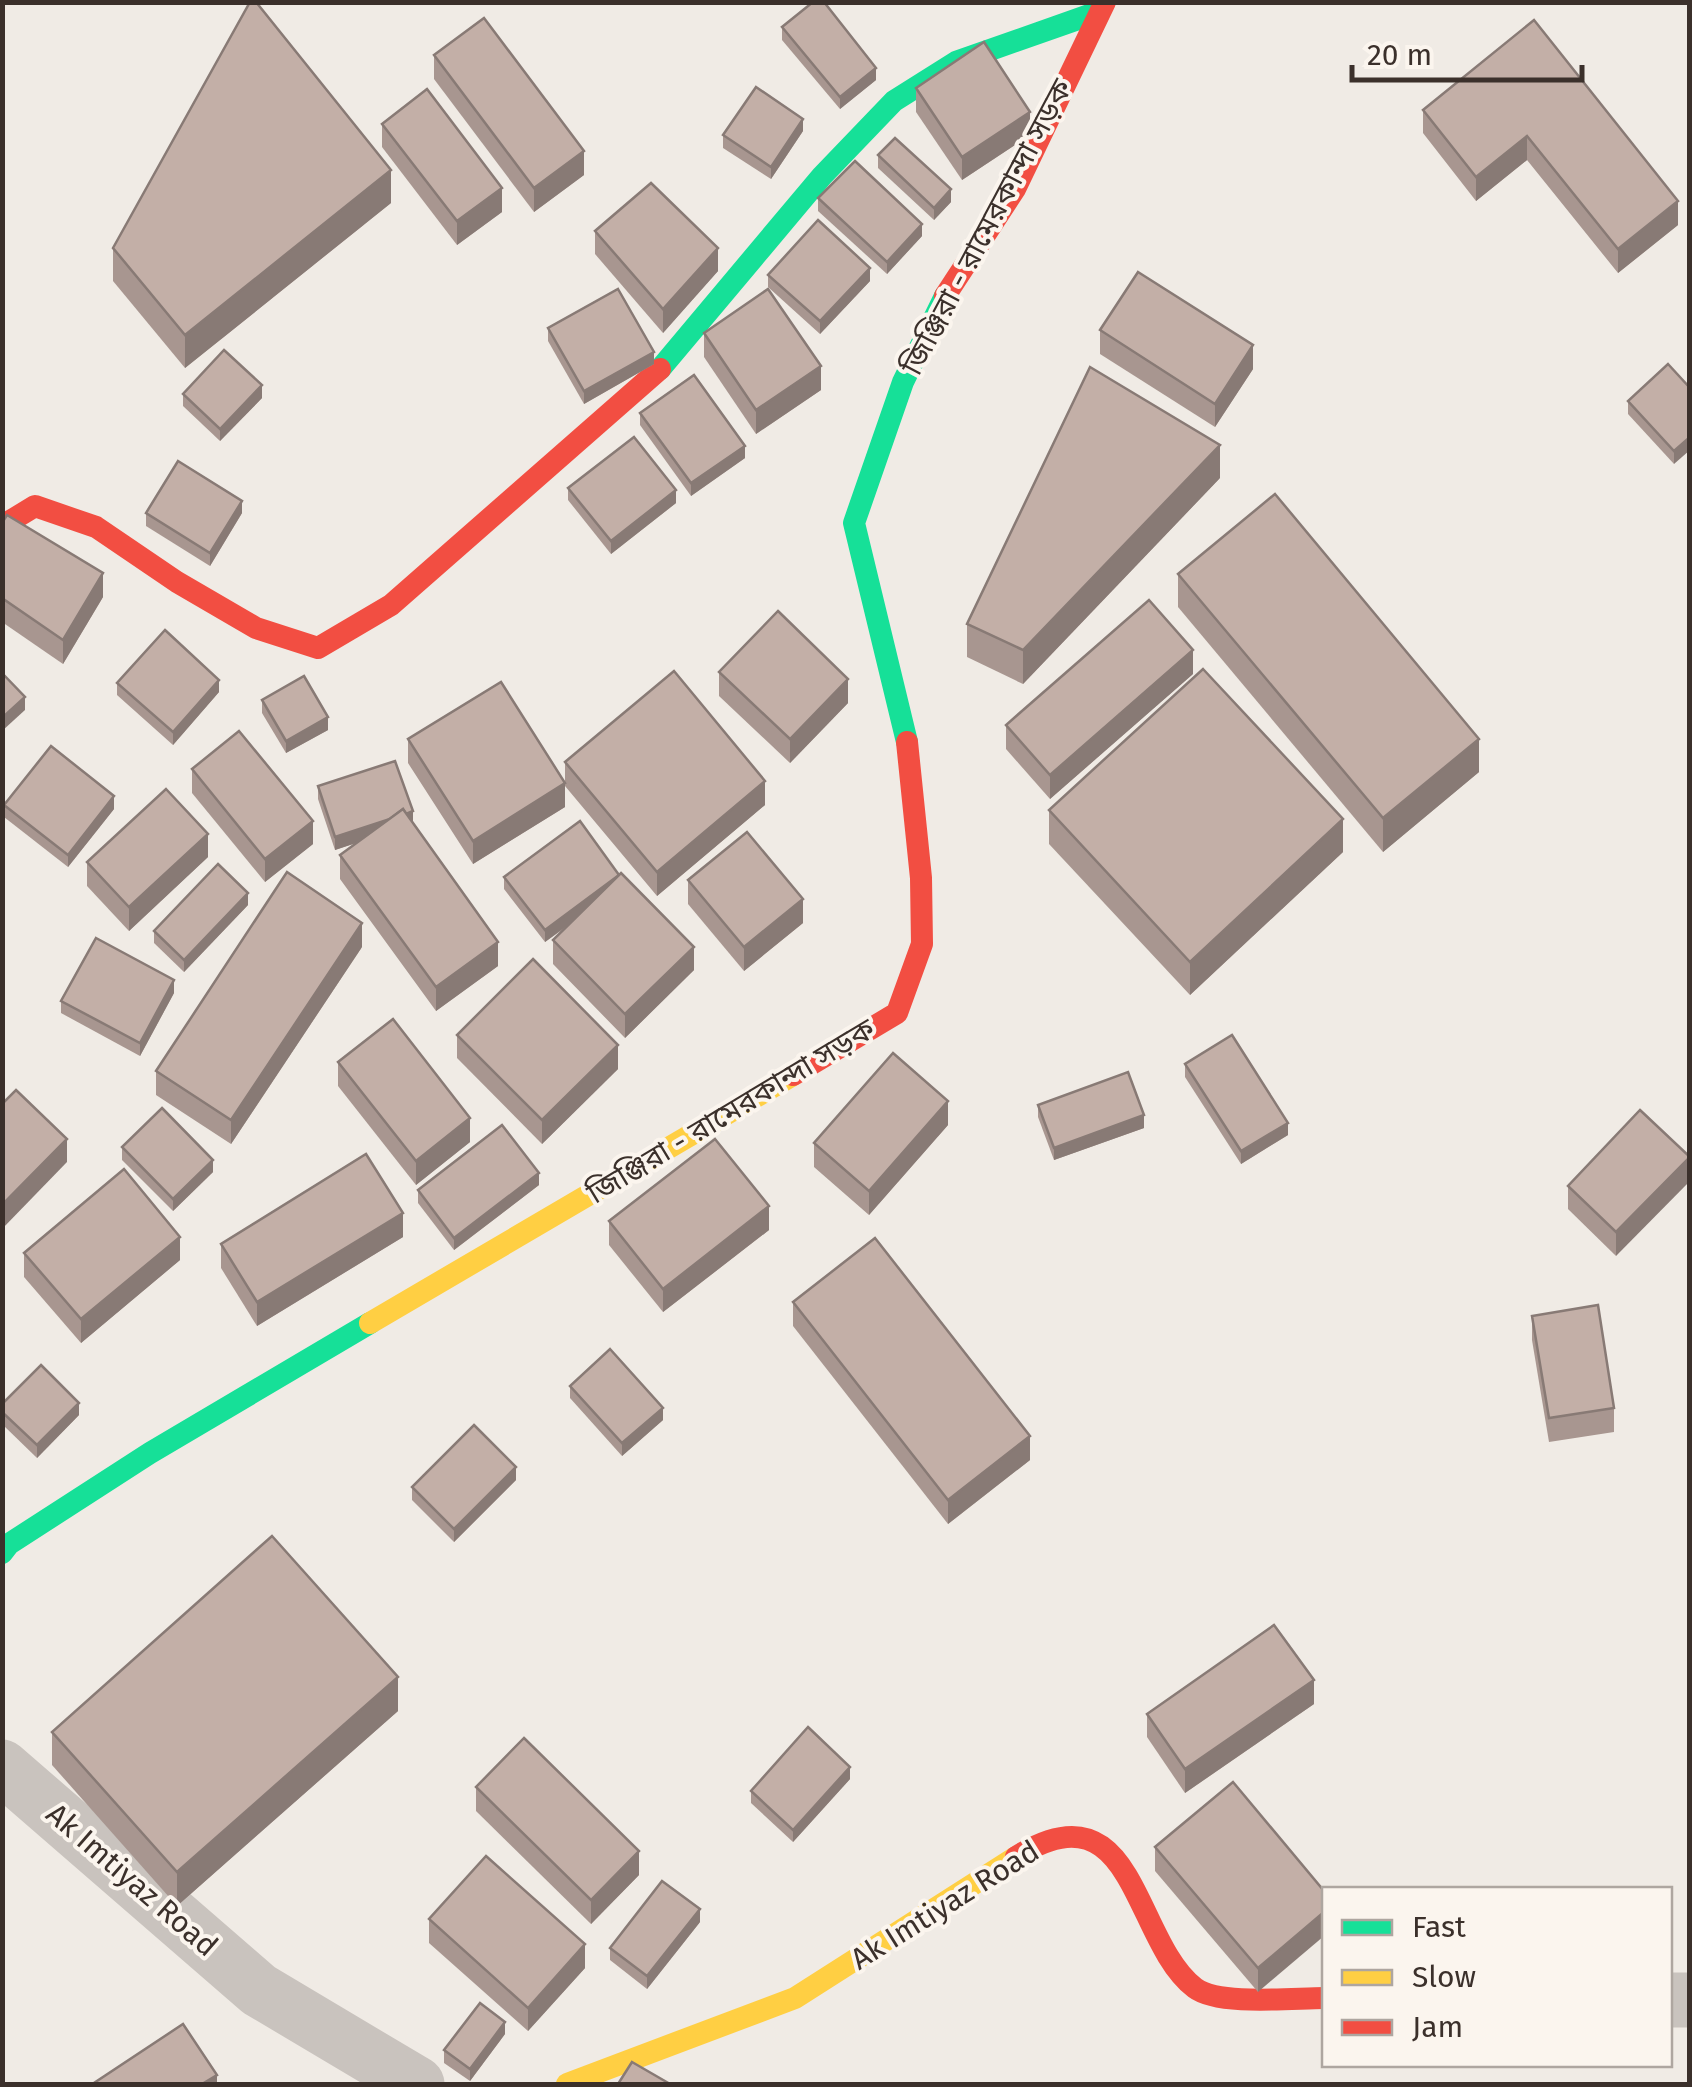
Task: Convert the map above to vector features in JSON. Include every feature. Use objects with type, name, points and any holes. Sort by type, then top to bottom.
[{"type":"street","points":[[2,526],[35,506],[96,527],[177,582],[256,628],[318,648],[391,606],[669,361],[822,176],[894,101],[956,62],[1101,7]]},
{"type":"street","name":"জিঞ্জিরা - রামেরকান্দা সড়ক","points":[[5,1543],[150,1453],[897,1013],[922,944],[921,878],[907,742],[854,523],[904,382],[935,312],[1015,189],[1101,7]]},
{"type":"street","name":"Ak Imtiyaz Road","points":[[2,1768],[259,1990],[417,2084]]},
{"type":"street","name":"Ak Imtiyaz Road","points":[[567,2084],[795,1998],[1039,1843],[1065,1838],[1090,1839],[1124,1868],[1172,1960],[1195,1988],[1216,1998],[1322,1998]]},
{"type":"building","points":[[250,2],[256,2],[391,170],[185,335],[113,248]]},
{"type":"building","points":[[813,2],[824,2],[876,68],[840,97],[782,27]]},
{"type":"building","points":[[484,18],[584,151],[534,188],[434,55]]},
{"type":"building","points":[[1534,20],[1678,201],[1618,249],[1527,136],[1476,177],[1423,110]]},
{"type":"building","points":[[984,42],[1030,112],[962,157],[916,88]]},
{"type":"building","points":[[756,87],[803,119],[771,167],[723,135]]},
{"type":"building","points":[[427,89],[502,188],[457,221],[382,124]]},
{"type":"building","points":[[895,138],[951,189],[934,208],[878,155]]},
{"type":"building","points":[[855,161],[922,224],[887,262],[818,198]]},
{"type":"building","points":[[651,183],[718,248],[663,309],[595,231]]},
{"type":"building","points":[[818,220],[870,268],[820,321],[768,275]]},
{"type":"building","points":[[1138,272],[1253,345],[1215,404],[1100,330]]},
{"type":"building","points":[[618,289],[654,352],[584,391],[548,328]]},
{"type":"building","points":[[768,289],[821,366],[756,410],[704,333]]},
{"type":"building","points":[[224,350],[262,385],[220,429],[183,394]]},
{"type":"building","points":[[1668,364],[1690,388],[1690,437],[1674,451],[1628,401]]},
{"type":"building","points":[[1090,367],[1220,445],[1023,650],[967,624]]},
{"type":"building","points":[[694,375],[745,446],[691,483],[640,413]]},
{"type":"building","points":[[634,437],[676,490],[611,541],[568,488]]},
{"type":"building","points":[[178,461],[242,501],[210,553],[146,513]]},
{"type":"building","points":[[1275,494],[1479,739],[1383,818],[1178,574]]},
{"type":"building","points":[[7,515],[103,573],[63,640],[2,598],[2,523]]},
{"type":"building","points":[[1149,600],[1193,650],[1050,775],[1006,725]]},
{"type":"building","points":[[778,611],[848,679],[790,739],[719,672]]},
{"type":"building","points":[[165,630],[219,680],[173,732],[117,683]]},
{"type":"building","points":[[1203,669],[1343,819],[1190,962],[1049,810]]},
{"type":"building","points":[[674,671],[765,781],[657,872],[565,762]]},
{"type":"building","points":[[2,673],[25,697],[2,718]]},
{"type":"building","points":[[304,676],[328,717],[286,741],[262,700]]},
{"type":"building","points":[[501,682],[565,783],[473,841],[408,739]]},
{"type":"building","points":[[239,731],[313,821],[265,859],[192,769]]},
{"type":"building","points":[[51,746],[114,796],[68,855],[4,805]]},
{"type":"building","points":[[395,761],[413,811],[406,814],[403,809],[390,819],[335,837],[318,786]]},
{"type":"building","points":[[166,789],[208,834],[129,907],[87,862]]},
{"type":"building","points":[[403,809],[498,942],[436,987],[340,855]]},
{"type":"building","points":[[580,821],[619,875],[545,930],[504,877]]},
{"type":"building","points":[[747,832],[803,899],[744,947],[688,880]]},
{"type":"building","points":[[218,864],[248,893],[184,960],[154,931]]},
{"type":"building","points":[[287,872],[362,923],[231,1120],[156,1071]]},
{"type":"building","points":[[621,873],[694,947],[625,1014],[553,940]]},
{"type":"building","points":[[96,938],[174,980],[140,1043],[61,1001]]},
{"type":"building","points":[[533,959],[618,1045],[542,1120],[457,1035]]},
{"type":"building","points":[[393,1019],[470,1118],[416,1161],[338,1062]]},
{"type":"building","points":[[1232,1035],[1288,1123],[1241,1151],[1185,1064]]},
{"type":"building","points":[[893,1053],[948,1101],[869,1191],[814,1143]]},
{"type":"building","points":[[1128,1072],[1144,1115],[1054,1148],[1038,1105]]},
{"type":"building","points":[[16,1090],[67,1139],[2,1205],[2,1104]]},
{"type":"building","points":[[162,1108],[213,1160],[173,1199],[122,1147]]},
{"type":"building","points":[[1640,1110],[1690,1157],[1616,1232],[1568,1186]]},
{"type":"building","points":[[502,1125],[539,1173],[454,1238],[418,1190]]},
{"type":"building","points":[[715,1139],[769,1206],[663,1289],[609,1221]]},
{"type":"building","points":[[366,1154],[403,1213],[257,1302],[221,1244]]},
{"type":"building","points":[[124,1169],[180,1237],[81,1319],[24,1253]]},
{"type":"building","points":[[875,1238],[1030,1436],[948,1500],[793,1302]]},
{"type":"building","points":[[1598,1305],[1614,1408],[1549,1418],[1532,1316]]},
{"type":"building","points":[[610,1349],[663,1408],[622,1443],[570,1386]]},
{"type":"building","points":[[41,1365],[79,1403],[37,1445],[2,1412],[2,1404]]},
{"type":"building","points":[[474,1425],[516,1467],[454,1529],[412,1487]]},
{"type":"building","points":[[272,1536],[398,1677],[177,1872],[52,1732]]},
{"type":"building","points":[[1274,1625],[1314,1680],[1185,1769],[1147,1714]]},
{"type":"building","points":[[808,1727],[850,1767],[793,1830],[751,1791]]},
{"type":"building","points":[[524,1738],[639,1851],[591,1900],[476,1787]]},
{"type":"building","points":[[1233,1782],[1322,1889],[1322,1914],[1258,1968],[1155,1847]]},
{"type":"building","points":[[486,1856],[585,1944],[528,2008],[429,1919]]},
{"type":"building","points":[[662,1881],[700,1909],[647,1976],[610,1948]]},
{"type":"building","points":[[480,2003],[505,2022],[470,2069],[444,2050]]},
{"type":"building","points":[[183,2024],[217,2075],[202,2084],[94,2083]]},
{"type":"building","points":[[632,2062],[670,2084],[618,2084]]},
{"type":"traffic: fast","points":[[660,369],[822,176],[894,101],[956,62],[1098,12]]},
{"type":"traffic: fast","points":[[907,742],[854,523],[903,382],[945,296]]},
{"type":"traffic: fast","points":[[2,1553],[9,1544],[150,1453],[370,1323]]},
{"type":"traffic: slow","points":[[370,1323],[793,1075]]},
{"type":"traffic: slow","points":[[567,2084],[795,1998],[1016,1857]]},
{"type":"traffic: jam","points":[[945,296],[1015,189],[1105,2]]},
{"type":"traffic: jam","points":[[2,526],[35,506],[96,527],[177,582],[256,628],[318,648],[391,605],[660,369]]},
{"type":"traffic: jam","points":[[793,1075],[897,1013],[922,944],[921,878],[907,742]]},
{"type":"traffic: jam","points":[[1016,1857],[1056,1839],[1086,1839],[1109,1852],[1127,1876],[1157,1937],[1174,1965],[1195,1988],[1206,1994],[1238,1999],[1322,1998]]}]
